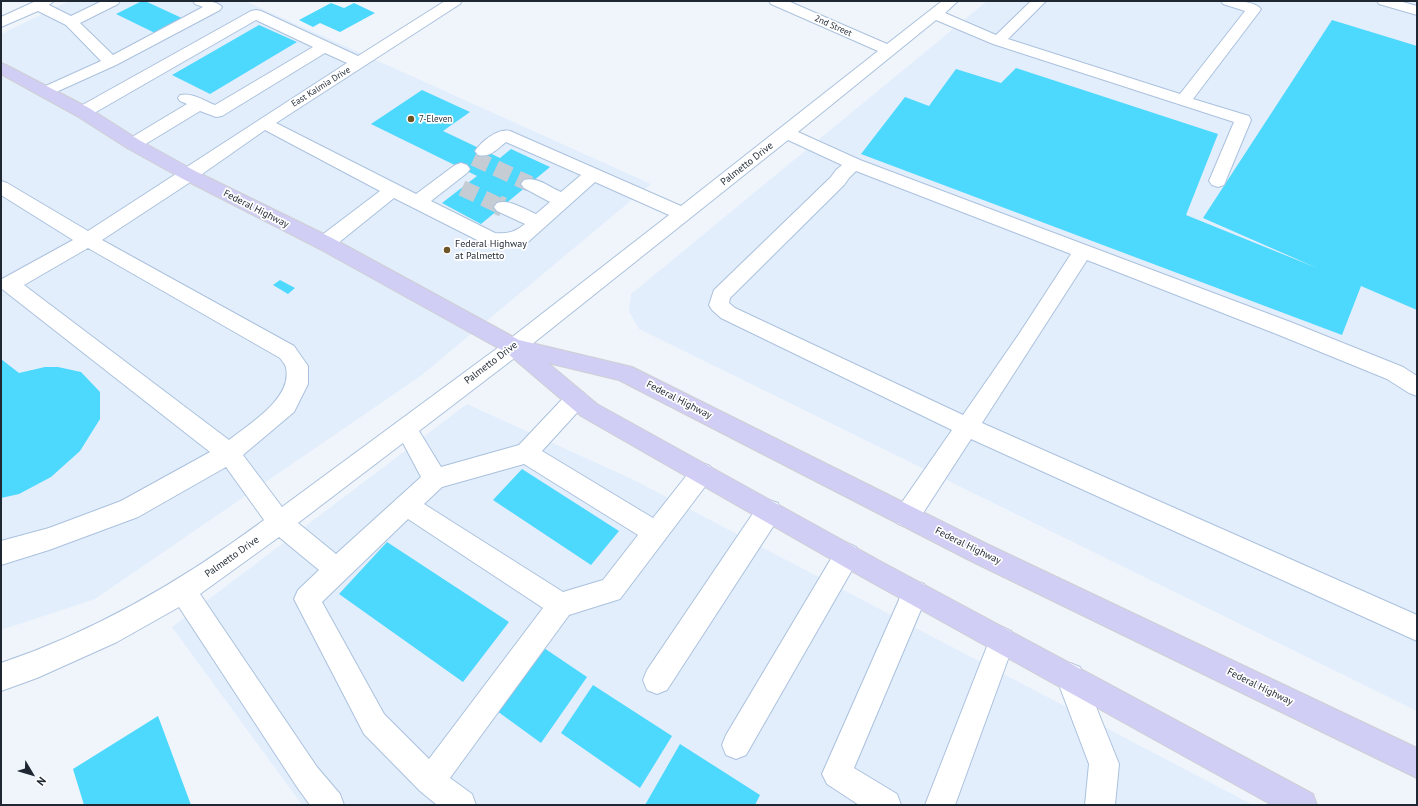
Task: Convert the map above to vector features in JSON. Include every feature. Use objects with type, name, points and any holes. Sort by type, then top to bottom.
[{"type":"main road","name":"Federal Highway","points":[[1,68],[83,112],[133,144],[189,175],[325,243],[514,347],[590,410],[847,555],[1302,805]]},
{"type":"main road","name":"Federal Highway","points":[[514,347],[624,373],[907,516],[1417,763]]},
{"type":"street","points":[[72,22],[113,1]]},
{"type":"street","points":[[45,92],[112,62],[215,7],[200,1]]},
{"type":"street","name":"East Kalmia Drive","points":[[5,285],[88,240],[189,175],[264,123],[455,1]]},
{"type":"street","name":"2nd Street","points":[[776,1],[890,51]]},
{"type":"street","name":"Palmetto Drive","points":[[1,677],[27,668],[108,633],[183,591],[279,522],[514,347],[890,51],[951,1]]},
{"type":"street","points":[[998,41],[1039,1]]},
{"type":"street","points":[[1183,101],[1257,5],[1228,1]]},
{"type":"street","points":[[1384,1],[1417,11]]},
{"type":"street","points":[[1,23],[42,3],[72,22],[112,62]]},
{"type":"street","points":[[83,112],[256,14],[359,62]]},
{"type":"street","points":[[935,14],[998,41],[1243,120],[1218,181]]},
{"type":"street","points":[[133,144],[192,101],[216,112],[325,46]]},
{"type":"street","points":[[264,123],[417,203],[492,239],[506,240],[521,237],[593,174]]},
{"type":"street","points":[[786,133],[854,164],[1278,326],[1394,373],[1417,387]]},
{"type":"street","points":[[484,151],[504,135],[683,214]]},
{"type":"street","points":[[854,164],[842,174],[838,181],[721,295],[719,305],[728,313],[967,427],[1417,628]]},
{"type":"street","points":[[417,203],[454,184],[461,169]]},
{"type":"street","points":[[530,184],[563,200]]},
{"type":"street","points":[[1,187],[88,240],[287,352],[297,366],[297,384],[286,406],[229,452],[129,509],[49,539],[1,553]]},
{"type":"street","points":[[325,243],[393,190]]},
{"type":"street","points":[[502,207],[538,222]]},
{"type":"street","points":[[907,516],[1083,251]]},
{"type":"street","points":[[5,285],[229,452],[279,522],[337,570]]},
{"type":"street","points":[[461,805],[430,781],[374,724],[307,599],[435,479],[526,453],[576,399]]},
{"type":"street","points":[[406,428],[435,479]]},
{"type":"street","points":[[526,453],[656,533]]},
{"type":"street","points":[[430,781],[562,605],[611,590],[702,473]]},
{"type":"street","points":[[406,505],[562,605]]},
{"type":"street","points":[[657,680],[769,511]]},
{"type":"street","points":[[736,745],[847,555]]},
{"type":"street","points":[[183,591],[307,777],[329,805]]},
{"type":"street","points":[[886,805],[837,774],[915,592]]},
{"type":"street","points":[[940,805],[1002,640]]},
{"type":"street","points":[[1070,677],[1104,764],[1100,805]]},
{"type":"shaded area","points":[[69,1],[245,1],[651,184],[422,375],[95,599],[1,630],[1,34]]},
{"type":"shaded area","points":[[987,1],[1417,1],[1417,711],[639,329],[629,311],[631,294]]},
{"type":"shaded area","points":[[467,404],[634,480],[1253,805],[302,805],[172,627]]},
{"type":"building","points":[[142,1],[184,19],[157,34],[116,14]]},
{"type":"building","points":[[331,3],[344,8],[354,3],[375,13],[340,32],[320,23],[313,27],[299,20]]},
{"type":"building","points":[[1332,20],[1417,46],[1417,310],[1361,286],[1342,335],[861,154],[905,97],[929,106],[956,69],[1001,83],[1016,68],[1218,134],[1186,215],[1317,268],[1203,218]]},
{"type":"building","points":[[259,25],[297,42],[210,94],[172,75]]},
{"type":"building","points":[[422,90],[470,112],[443,131],[500,158],[511,149],[550,167],[481,224],[442,203],[477,176],[371,124]]},
{"type":"building","points":[[280,280],[295,288],[288,294],[273,285]]},
{"type":"building","points":[[1,359],[19,373],[45,367],[58,367],[81,372],[100,392],[100,419],[80,451],[51,477],[19,494],[1,498]]},
{"type":"building","points":[[522,469],[619,531],[591,565],[493,500]]},
{"type":"building","points":[[387,542],[509,622],[463,682],[339,594]]},
{"type":"building","points":[[544,648],[587,677],[541,743],[497,711]]},
{"type":"building","points":[[593,685],[672,736],[640,788],[561,733]]},
{"type":"building","points":[[158,716],[191,805],[84,805],[73,769]]},
{"type":"building","points":[[680,744],[760,795],[755,805],[645,805]]},
{"type":"tunnel","points":[[474,158],[530,184]]},
{"type":"tunnel","points":[[462,188],[500,206]]},
{"type":"tunnel","points":[[498,205],[503,207]]},
{"type":"place","name":"7-Eleven","points":[[411,119]]},
{"type":"place","name":"Federal Highway at Palmetto","points":[[447,250]]}]
